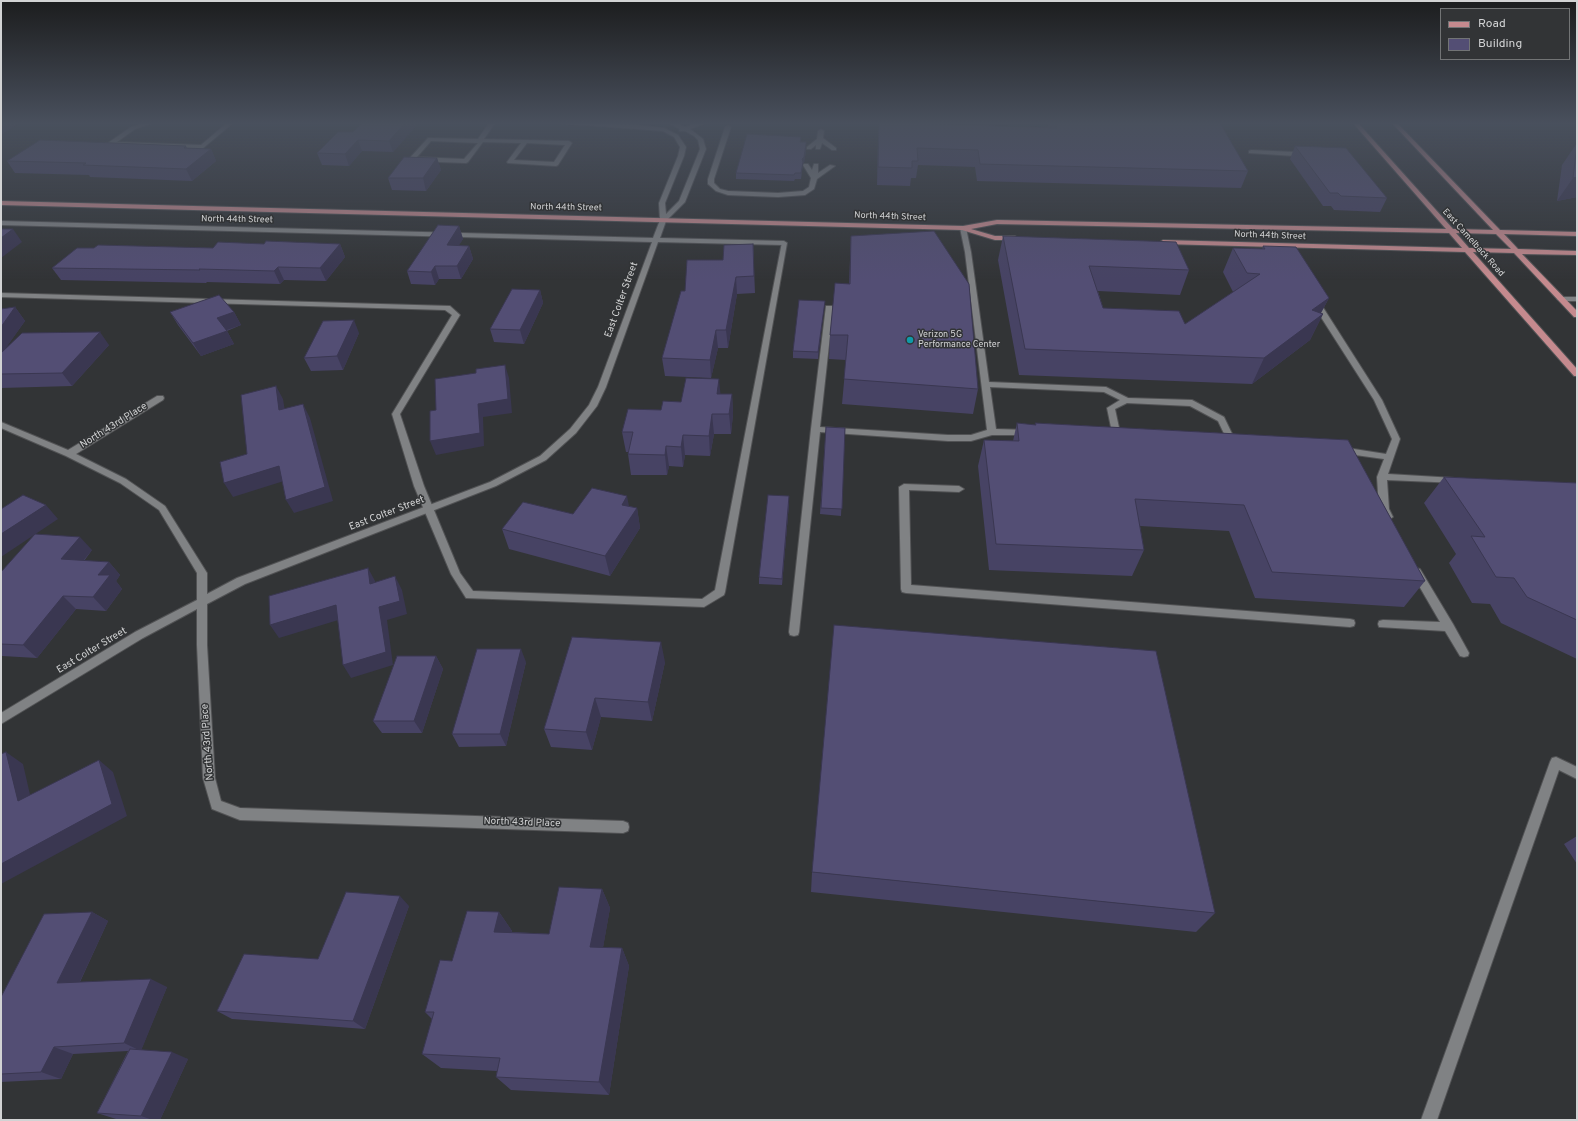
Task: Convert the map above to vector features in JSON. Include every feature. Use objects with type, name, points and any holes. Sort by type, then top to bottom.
[{"type":"main road","name":"East Camelback Road","points":[[1400,175],[1577,374]]},
{"type":"main road","points":[[1444,175],[1577,315]]},
{"type":"main road","name":"North 44th Street","points":[[1,203],[963,228],[997,222],[1577,234]]},
{"type":"main road","name":"North 44th Street","points":[[963,228],[995,238],[1024,238]]},
{"type":"main road","name":"North 44th Street","points":[[1158,242],[1577,253]]},
{"type":"street","name":"East Colter Street","points":[[663,220],[662,203],[673,175]]},
{"type":"street","name":"East Colter Street","points":[[1,719],[139,635],[241,581],[493,484],[543,458],[573,431],[593,406],[602,387],[663,220],[682,202],[693,175]]},
{"type":"street","points":[[712,175],[710,184],[718,190],[728,193],[793,195],[805,193],[812,188],[816,175]]},
{"type":"street","points":[[814,178],[818,175]]},
{"type":"street","name":"North 44th Street","points":[[1,223],[784,243],[720,592],[704,604],[470,595],[456,574],[430,509]]},
{"type":"street","points":[[963,228],[968,252],[992,432]]},
{"type":"street","points":[[1280,246],[1286,255]]},
{"type":"street","points":[[1310,293],[1378,400],[1396,439],[1382,477],[1384,509],[1394,529]]},
{"type":"street","points":[[1,295],[447,308],[456,314],[396,414],[419,486],[430,509]]},
{"type":"street","points":[[1561,299],[1577,299]]},
{"type":"street","points":[[794,632],[829,308]]},
{"type":"street","points":[[985,384],[1106,390],[1126,400],[1192,403],[1221,419],[1232,442]]},
{"type":"street","name":"North 43rd Place","points":[[69,454],[160,398]]},
{"type":"street","points":[[1117,437],[1111,408],[1126,400]]},
{"type":"street","name":"North 43rd Place","points":[[1,425],[69,454],[123,481],[162,508],[202,573],[202,645],[209,778],[216,805],[240,814],[623,827]]},
{"type":"street","points":[[815,429],[948,438],[971,438],[992,432],[1036,434]]},
{"type":"street","points":[[1332,448],[1389,457]]},
{"type":"street","points":[[1382,477],[1465,482]]},
{"type":"street","points":[[959,489],[904,487],[906,589],[1350,623]]},
{"type":"street","points":[[1410,561],[1464,653]]},
{"type":"street","points":[[1383,624],[1449,627]]},
{"type":"street","points":[[1429,1120],[1556,762],[1577,773]]},
{"type":"building","points":[[390,175],[425,175],[423,178],[388,178]]},
{"type":"building","points":[[1317,175],[1368,175],[1387,198],[1341,196],[1338,193],[1330,193]]},
{"type":"building","points":[[438,225],[459,226],[447,245],[469,246],[457,266],[435,266],[431,272],[407,271]]},
{"type":"building","points":[[1,229],[13,229],[1,238]]},
{"type":"building","name":"Verizon 5G Performance Center","points":[[934,231],[969,284],[978,389],[844,379],[848,335],[830,335],[835,283],[850,284],[851,236]]},
{"type":"building","points":[[1003,236],[1176,242],[1189,270],[1089,266],[1103,308],[1179,311],[1185,324],[1260,274],[1247,273],[1233,248],[1265,249],[1263,246],[1296,247],[1329,298],[1312,310],[1323,314],[1264,358],[1025,349]]},
{"type":"building","points":[[266,241],[340,244],[320,268],[278,267],[274,271],[52,268],[77,248],[94,248],[98,245],[213,248],[218,242],[264,244]]},
{"type":"building","points":[[753,244],[754,276],[736,277],[726,330],[716,330],[710,360],[662,358],[681,291],[685,291],[687,260],[723,260],[724,245]]},
{"type":"building","points":[[512,289],[540,290],[520,330],[490,329]]},
{"type":"building","points":[[219,295],[234,312],[217,318],[227,331],[193,343],[170,312]]},
{"type":"building","points":[[799,300],[825,301],[818,352],[793,351]]},
{"type":"building","points":[[15,307],[1,327],[1,309]]},
{"type":"building","points":[[354,320],[337,356],[304,358],[323,321]]},
{"type":"building","points":[[100,332],[62,373],[1,374],[1,353],[22,333]]},
{"type":"building","points":[[505,365],[508,399],[478,404],[480,433],[430,441],[430,411],[436,410],[435,379],[476,373],[476,369]]},
{"type":"building","points":[[686,378],[719,379],[717,394],[732,394],[729,414],[712,414],[709,436],[683,435],[681,447],[666,446],[665,455],[628,454],[633,432],[622,432],[628,409],[661,410],[663,401],[681,402]]},
{"type":"building","points":[[276,386],[279,410],[303,404],[325,487],[286,500],[279,466],[224,483],[220,462],[247,454],[241,395]]},
{"type":"building","points":[[1017,423],[1348,440],[1425,581],[1272,572],[1244,505],[1135,499],[1144,550],[996,544],[984,440],[1019,441]]},
{"type":"building","points":[[826,427],[845,428],[842,509],[821,508]]},
{"type":"building","points":[[1444,477],[1577,483],[1577,620],[1527,597],[1514,578],[1496,577],[1471,536],[1485,537]]},
{"type":"building","points":[[592,488],[627,496],[622,505],[637,508],[605,556],[502,529],[523,502],[573,514]]},
{"type":"building","points":[[23,495],[46,505],[1,534],[1,509]]},
{"type":"building","points":[[768,495],[789,496],[782,579],[759,577]]},
{"type":"building","points":[[35,534],[80,537],[61,559],[109,562],[98,575],[110,575],[93,597],[63,596],[23,645],[1,644],[1,572]]},
{"type":"building","points":[[368,568],[370,584],[395,576],[400,601],[379,607],[386,652],[343,665],[336,605],[270,625],[269,596]]},
{"type":"building","points":[[834,625],[1156,651],[1215,913],[812,872]]},
{"type":"building","points":[[572,637],[661,642],[648,702],[595,698],[586,732],[544,729]]},
{"type":"building","points":[[477,649],[521,649],[500,734],[452,734]]},
{"type":"building","points":[[397,656],[436,656],[414,721],[373,721]]},
{"type":"building","points":[[6,752],[18,801],[99,760],[112,804],[1,864],[1,754]]},
{"type":"building","points":[[559,887],[602,889],[590,947],[622,948],[599,1082],[496,1077],[500,1058],[422,1054],[434,1012],[425,1012],[440,960],[452,961],[467,911],[499,912],[494,932],[549,934]]},
{"type":"building","points":[[346,892],[400,896],[353,1021],[217,1011],[244,954],[318,959]]},
{"type":"building","points":[[92,912],[57,983],[151,979],[124,1043],[54,1047],[41,1072],[1,1074],[1,997],[44,914]]},
{"type":"building","points":[[130,1049],[172,1052],[141,1116],[97,1113]]},
{"type":"place","name":"Verizon 5G Performance Center","points":[[910,340]]}]
